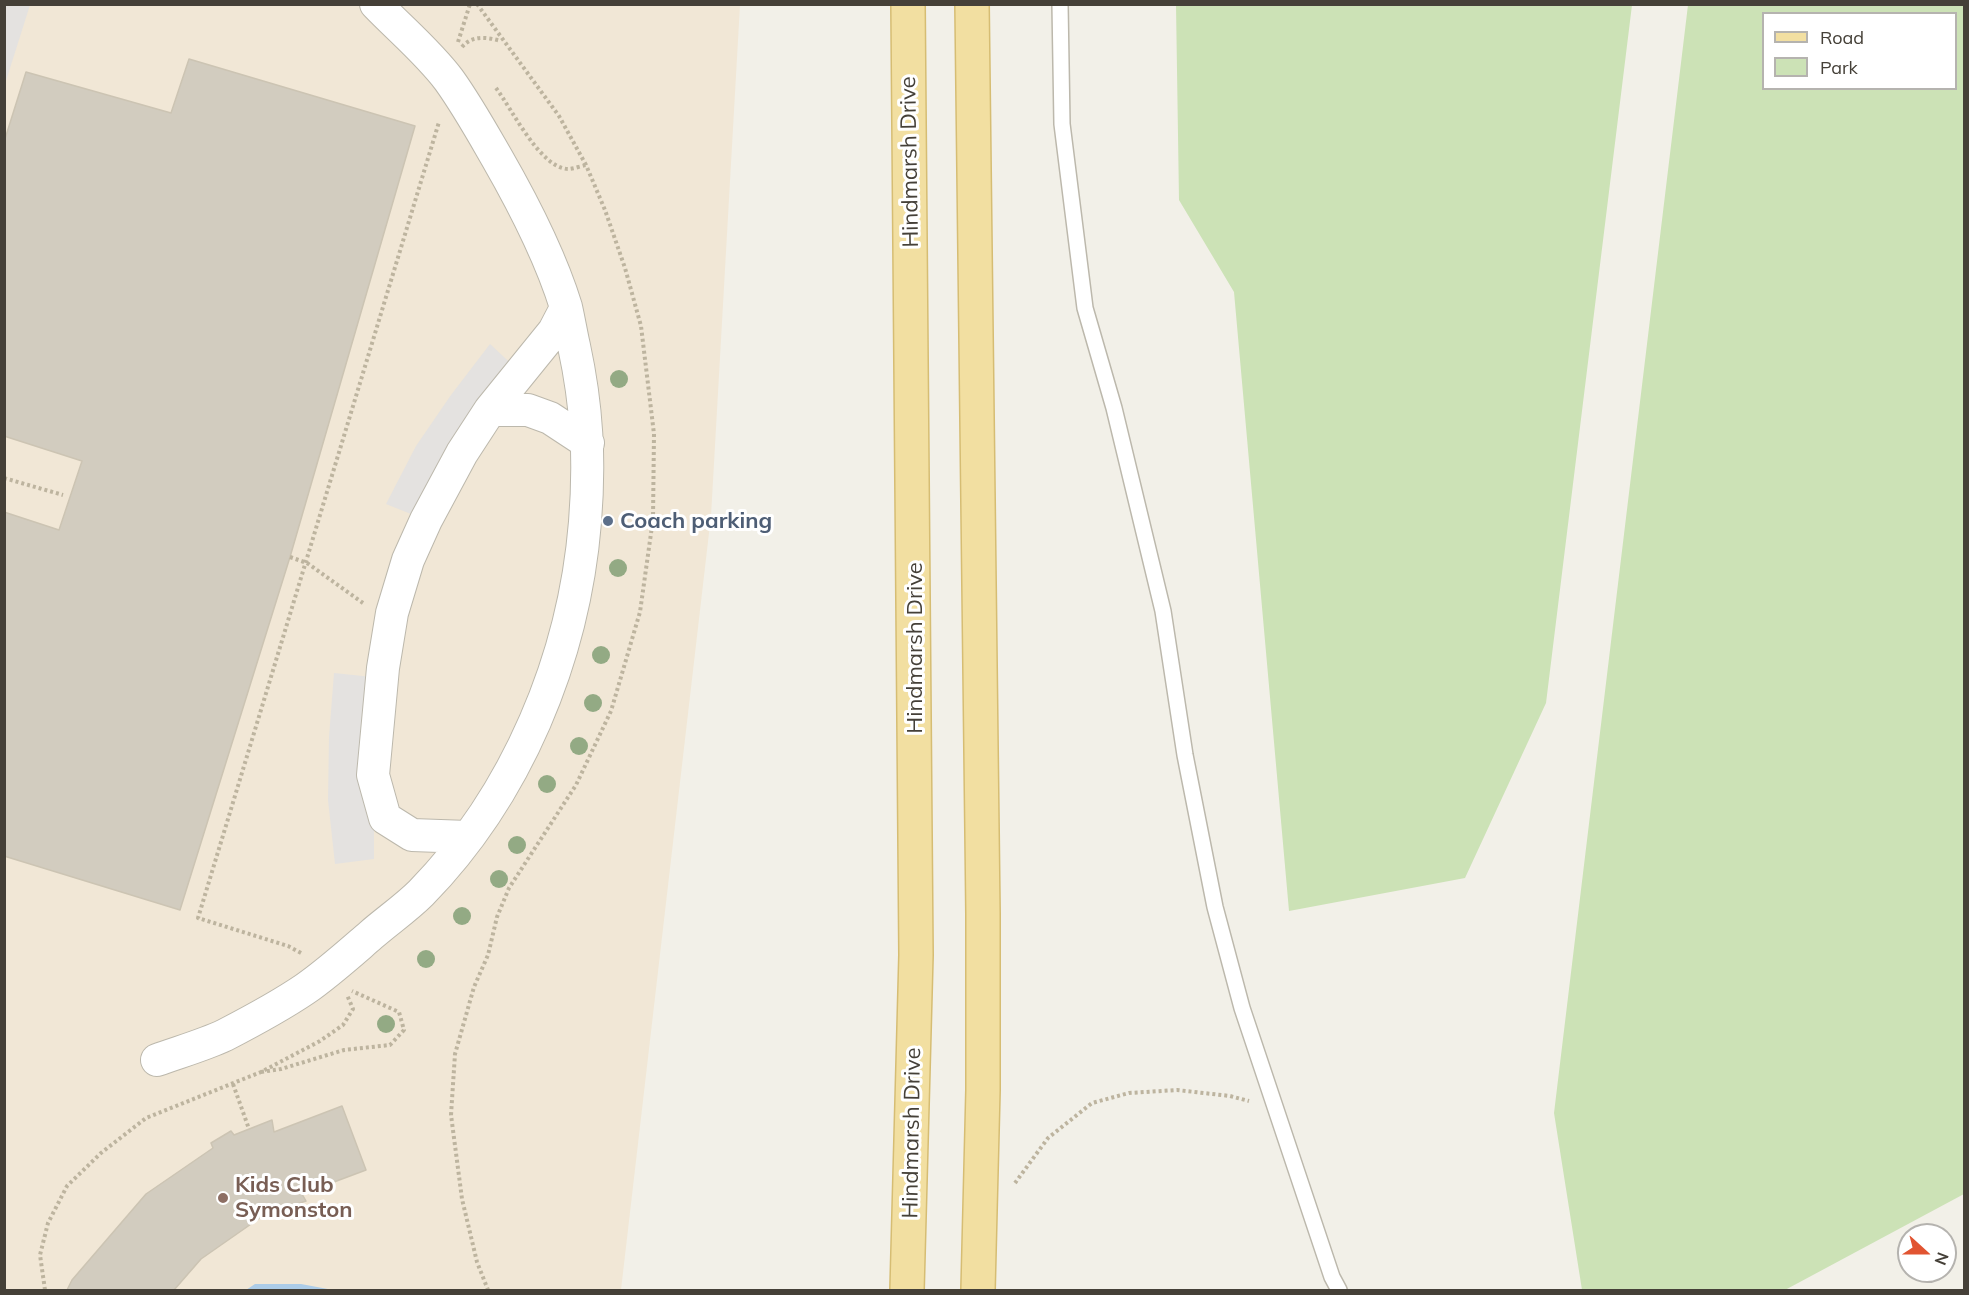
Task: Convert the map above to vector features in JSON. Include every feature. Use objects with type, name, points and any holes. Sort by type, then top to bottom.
[{"type":"main road","name":"Hindmarsh Drive","points":[[907,1290],[916,955],[908,4]]},
{"type":"main road","points":[[972,4],[983,914],[983,1090],[978,1290]]},
{"type":"street","points":[[157,1060],[222,1036],[303,990],[328,972],[420,894],[468,837],[503,785],[527,739],[548,690],[572,613],[583,550],[588,483],[588,443],[581,379],[566,308],[541,243],[514,188],[477,123],[449,80],[376,4]]},
{"type":"street","points":[[468,837],[412,835],[385,818],[373,776],[383,668],[392,613],[408,560],[426,520],[462,453],[490,410],[554,331],[566,308]]},
{"type":"street","points":[[490,410],[528,410],[550,418],[588,443]]},
{"type":"lane","points":[[1060,4],[1062,124],[1085,308],[1114,408],[1163,611],[1185,755],[1215,907],[1242,1008],[1332,1277],[1339,1290]]},
{"type":"path","points":[[470,4],[458,50],[466,42],[478,38],[490,38],[503,42]]},
{"type":"path","points":[[495,87],[539,152],[552,163],[567,169],[586,165]]},
{"type":"path","points":[[307,956],[288,946],[198,918],[441,115]]},
{"type":"path","points":[[4,478],[63,495]]},
{"type":"path","points":[[290,557],[307,563],[366,606],[392,613]]},
{"type":"path","points":[[45,1290],[40,1255],[48,1223],[68,1186],[101,1153],[146,1118],[261,1072],[320,1041],[343,1025],[353,1009],[343,987],[399,1012],[404,1030],[390,1045],[344,1050],[281,1069],[261,1072]]},
{"type":"path","points":[[232,1084],[249,1129]]},
{"type":"path","points":[[1013,1185],[1048,1138],[1092,1103],[1129,1093],[1177,1090],[1230,1096],[1276,1109]]},
{"type":"shaded area","points":[[4,5],[30,5],[5,84]]},
{"type":"shaded area","points":[[5,5],[740,5],[711,516],[621,1290],[5,1290]]},
{"type":"shaded area","points":[[490,344],[520,372],[426,520],[386,504],[416,446]]},
{"type":"shaded area","points":[[334,673],[382,678],[374,802],[374,859],[335,864],[328,800],[329,737]]},
{"type":"green space","points":[[1176,5],[1632,5],[1546,703],[1465,878],[1289,911],[1234,292],[1179,200]]},
{"type":"green space","points":[[1688,5],[1964,5],[1964,1194],[1910,1223],[1897,1223],[1897,1230],[1785,1290],[1582,1290],[1554,1113]]},
{"type":"water","points":[[255,1284],[301,1284],[333,1290],[246,1290]]},
{"type":"building","points":[[189,59],[415,126],[290,557],[180,910],[4,856],[4,512],[59,530],[82,461],[4,436],[4,142],[26,72],[171,113]]},
{"type":"building","name":"Kids Club Symonston","points":[[342,1106],[366,1170],[302,1194],[306,1201],[264,1215],[201,1259],[174,1290],[67,1290],[72,1280],[146,1194],[213,1148],[211,1143],[231,1131],[234,1135],[272,1120],[274,1132]]},
{"type":"place","name":"Coach parking","points":[[608,521]]},
{"type":"place","name":"Kids Club Symonston","points":[[223,1198]]}]
